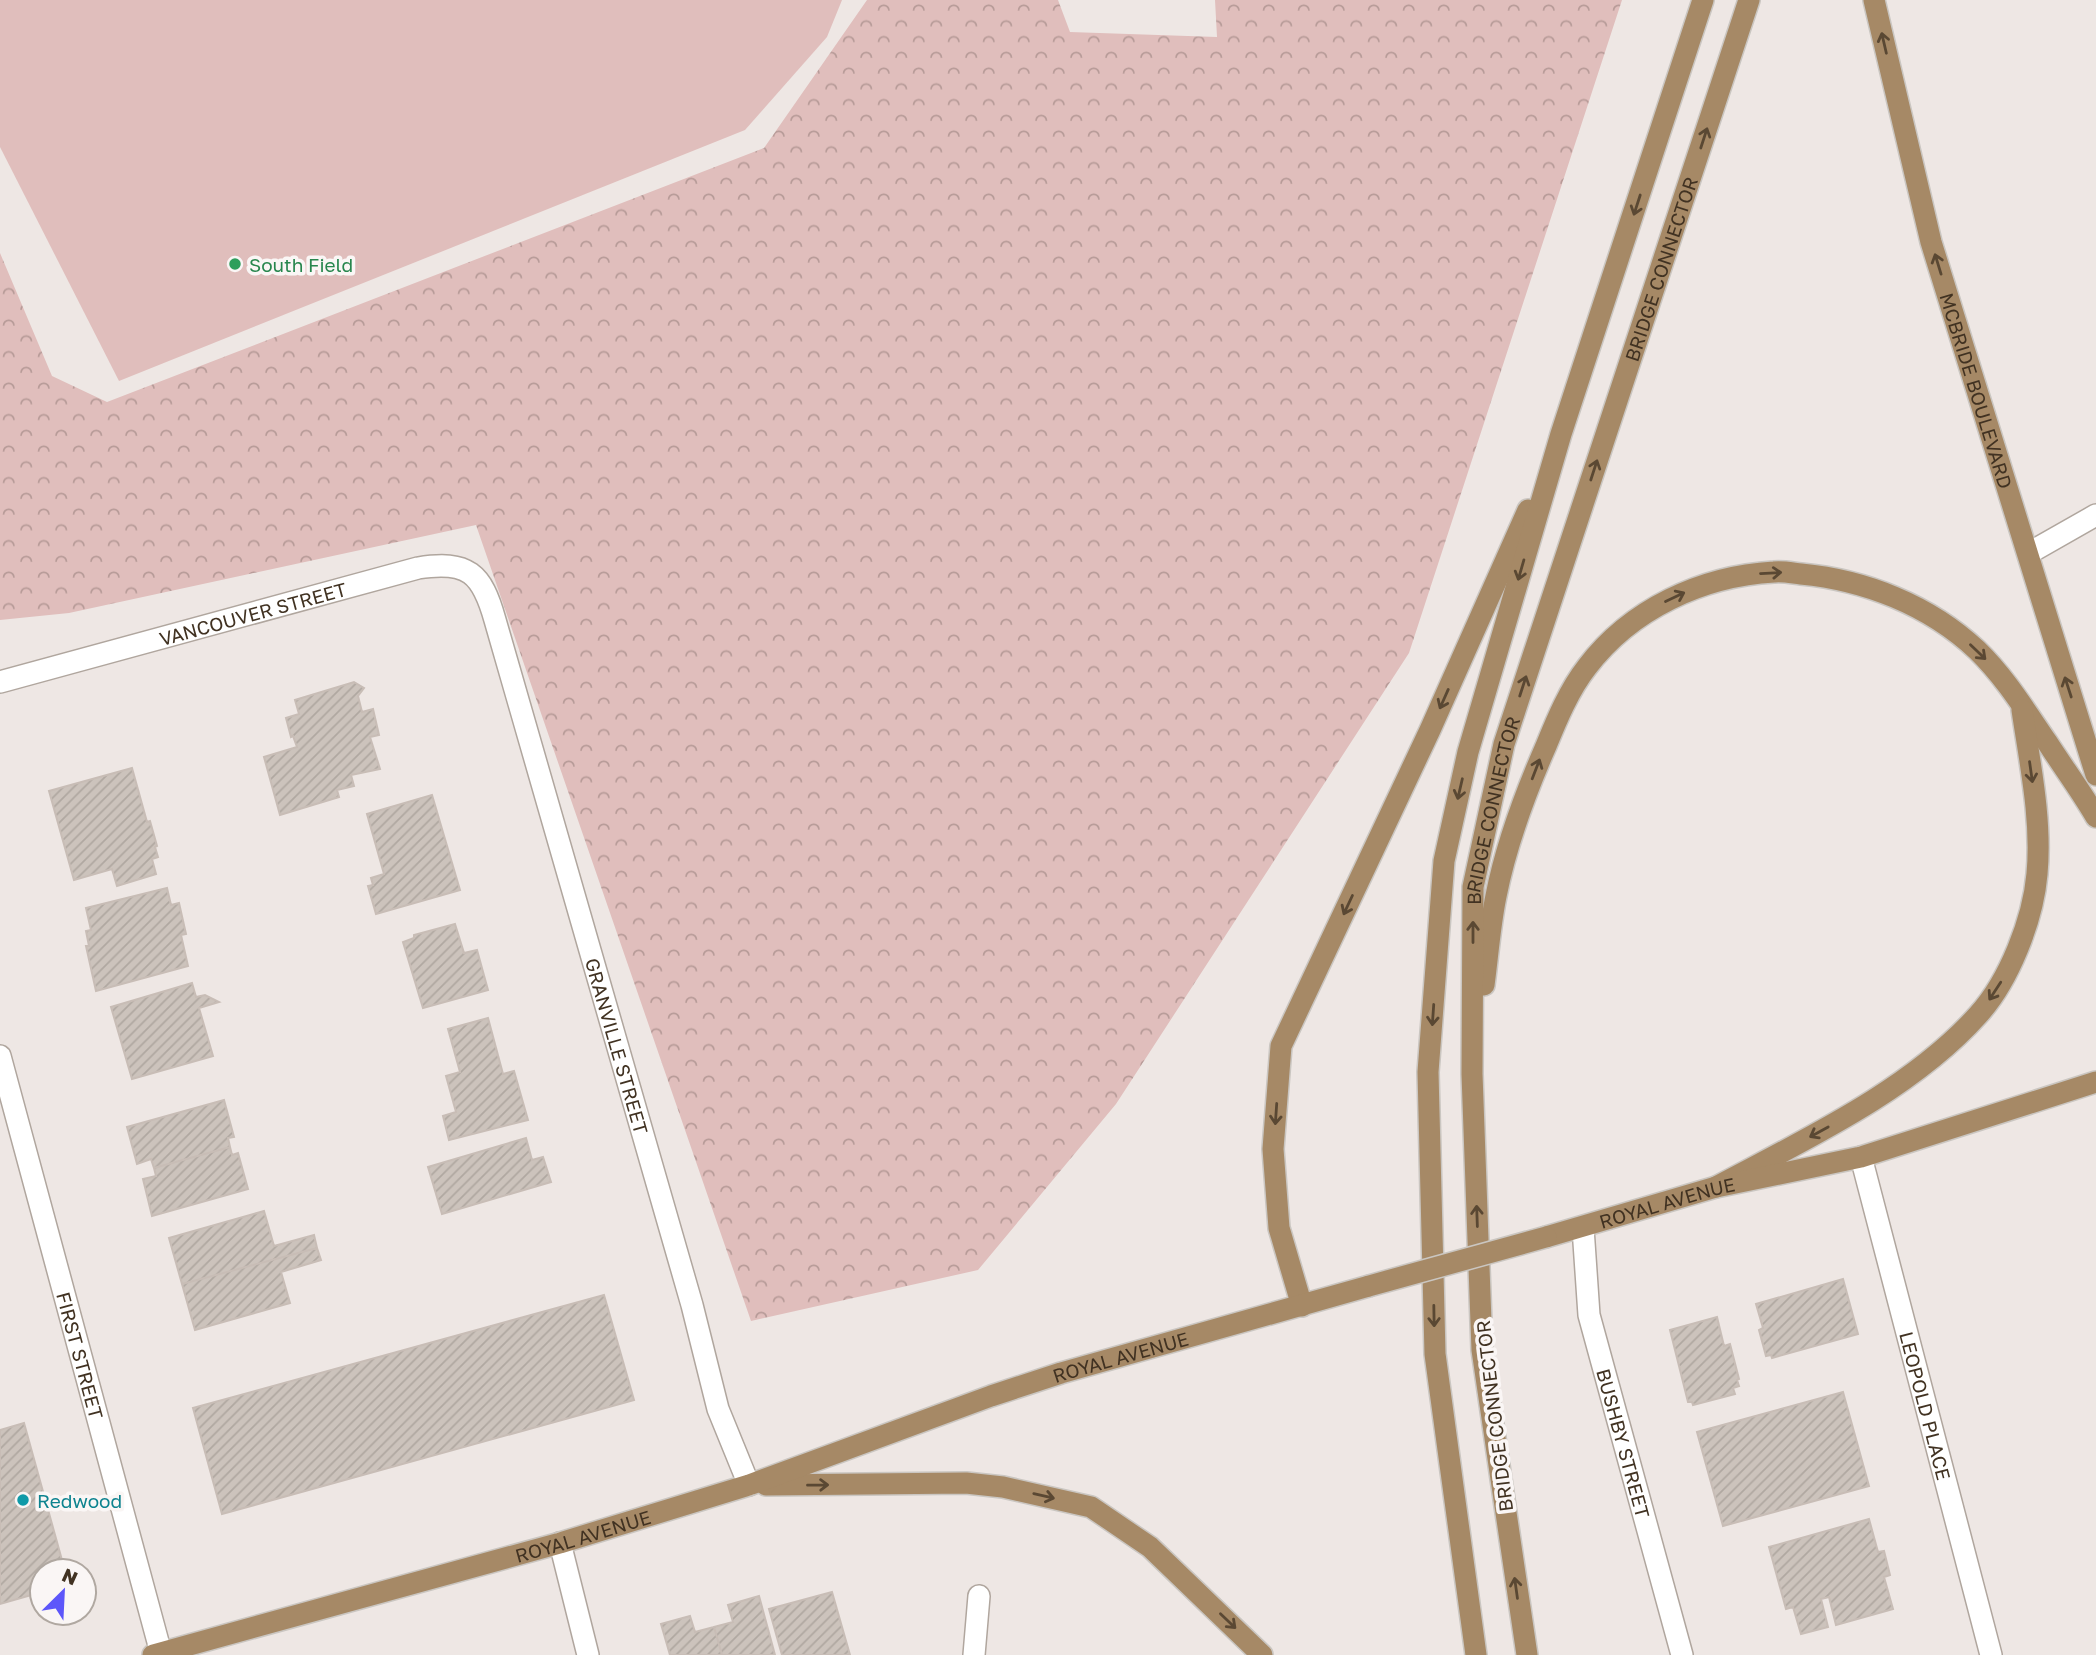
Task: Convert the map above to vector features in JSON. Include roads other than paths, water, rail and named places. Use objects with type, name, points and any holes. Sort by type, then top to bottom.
[{"type":"main road","name":"BRIDGE CONNECTOR","points":[[1476,1655],[1435,1354],[1428,1072],[1444,861],[1468,752],[1561,434],[1703,0]]},
{"type":"main road","name":"BRIDGE CONNECTOR","points":[[1527,1655],[1482,1350],[1472,1074],[1473,887],[1504,744],[1749,0]]},
{"type":"main road","name":"MCBRIDE BOULEVARD","points":[[1874,0],[1931,242],[2096,775]]},
{"type":"main road","points":[[1302,1306],[1279,1228],[1273,1149],[1281,1045],[1430,730],[1561,434]]},
{"type":"main road","points":[[1472,1074],[1496,897],[1512,835],[1562,707],[1586,668],[1612,636],[1640,616],[1704,584],[1738,576],[1776,572],[1851,582],[1888,594],[1918,608],[1975,649],[2001,676],[2096,817]]},
{"type":"main road","points":[[1716,1187],[1883,1094],[1952,1042],[1979,1015],[1998,988],[2018,948],[2037,876],[2039,842],[2022,705]]},
{"type":"main road","name":"ROYAL AVENUE","points":[[157,1654],[560,1543],[750,1485],[1061,1373],[1583,1228],[1716,1187],[1861,1157],[2096,1082]]},
{"type":"main road","points":[[750,1485],[966,1483],[1003,1487],[1091,1507],[1150,1547],[1262,1655]]},
{"type":"street","points":[[2029,553],[2096,515]]},
{"type":"street","name":"VANCOUVER STREET","points":[[0,682],[438,565],[461,569],[475,575],[491,603]]},
{"type":"street","name":"GRANVILLE STREET","points":[[491,603],[692,1305],[718,1409],[750,1485]]},
{"type":"street","name":"FIRST STREET","points":[[0,1056],[157,1654]]},
{"type":"street","name":"LEOPOLD PLACE","points":[[1861,1157],[1991,1655]]},
{"type":"street","name":"BUSHBY STREET","points":[[1583,1228],[1588,1315],[1682,1655]]},
{"type":"street","points":[[560,1543],[588,1655]]},
{"type":"street","points":[[974,1655],[979,1596]]},
{"type":"place","name":"South Field","points":[[235,264]]},
{"type":"place","name":"Redwood","points":[[23,1500]]}]
